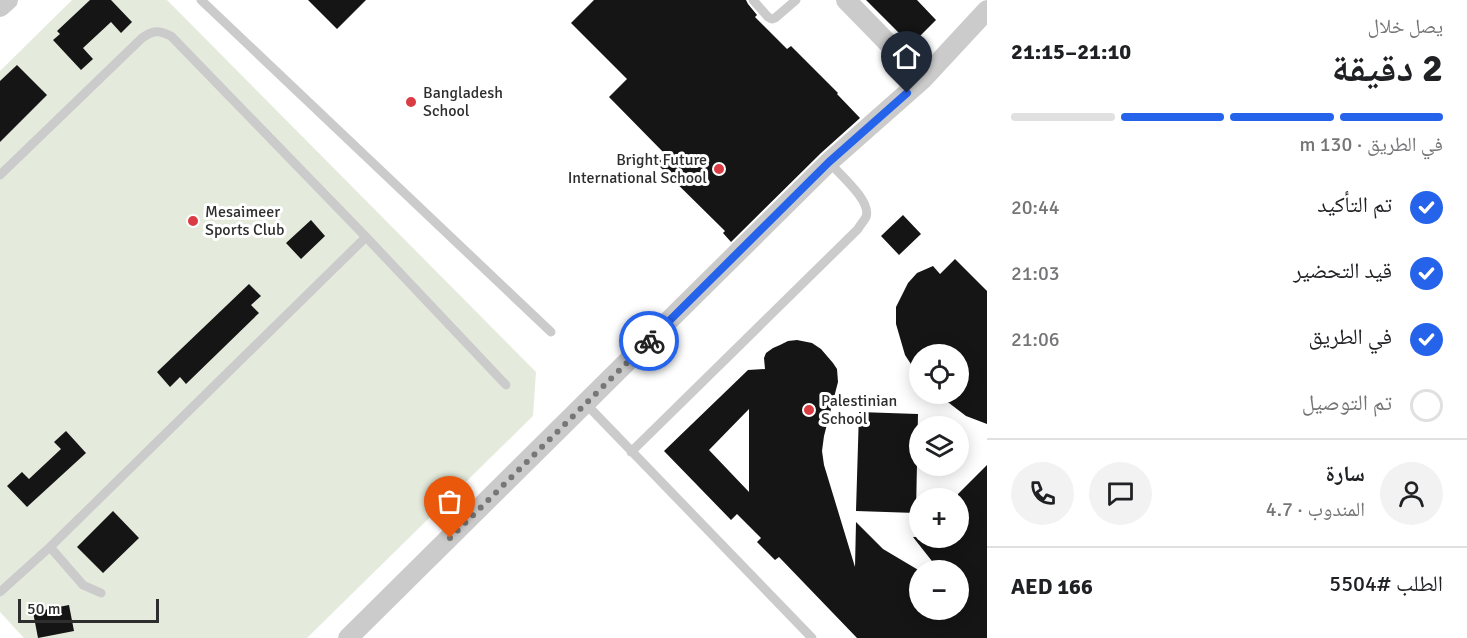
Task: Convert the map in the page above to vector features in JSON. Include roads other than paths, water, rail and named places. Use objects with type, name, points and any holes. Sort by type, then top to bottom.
[{"type":"street","points":[[0,7],[8,0]]},
{"type":"street","points":[[846,0],[923,79]]},
{"type":"street","points":[[348,638],[829,162],[923,79],[987,10]]},
{"type":"lane","points":[[201,0],[550,332]]},
{"type":"lane","points":[[753,0],[772,19],[796,0]]},
{"type":"lane","points":[[0,175],[142,38],[149,33],[163,32],[171,36],[506,385]]},
{"type":"lane","points":[[631,452],[858,229],[866,216],[866,207],[861,196],[829,162]]},
{"type":"lane","points":[[0,592],[50,547],[366,237]]},
{"type":"lane","points":[[586,404],[812,638]]},
{"type":"lane","points":[[50,547],[83,585],[101,593]]},
{"type":"place","name":"Bangladesh School","points":[[411,102]]},
{"type":"place","name":"Bright Future International School","points":[[719,169]]},
{"type":"place","name":"Mesaimeer Sports Club","points":[[193,221]]},
{"type":"place","name":"Palestinian School","points":[[809,410]]}]
